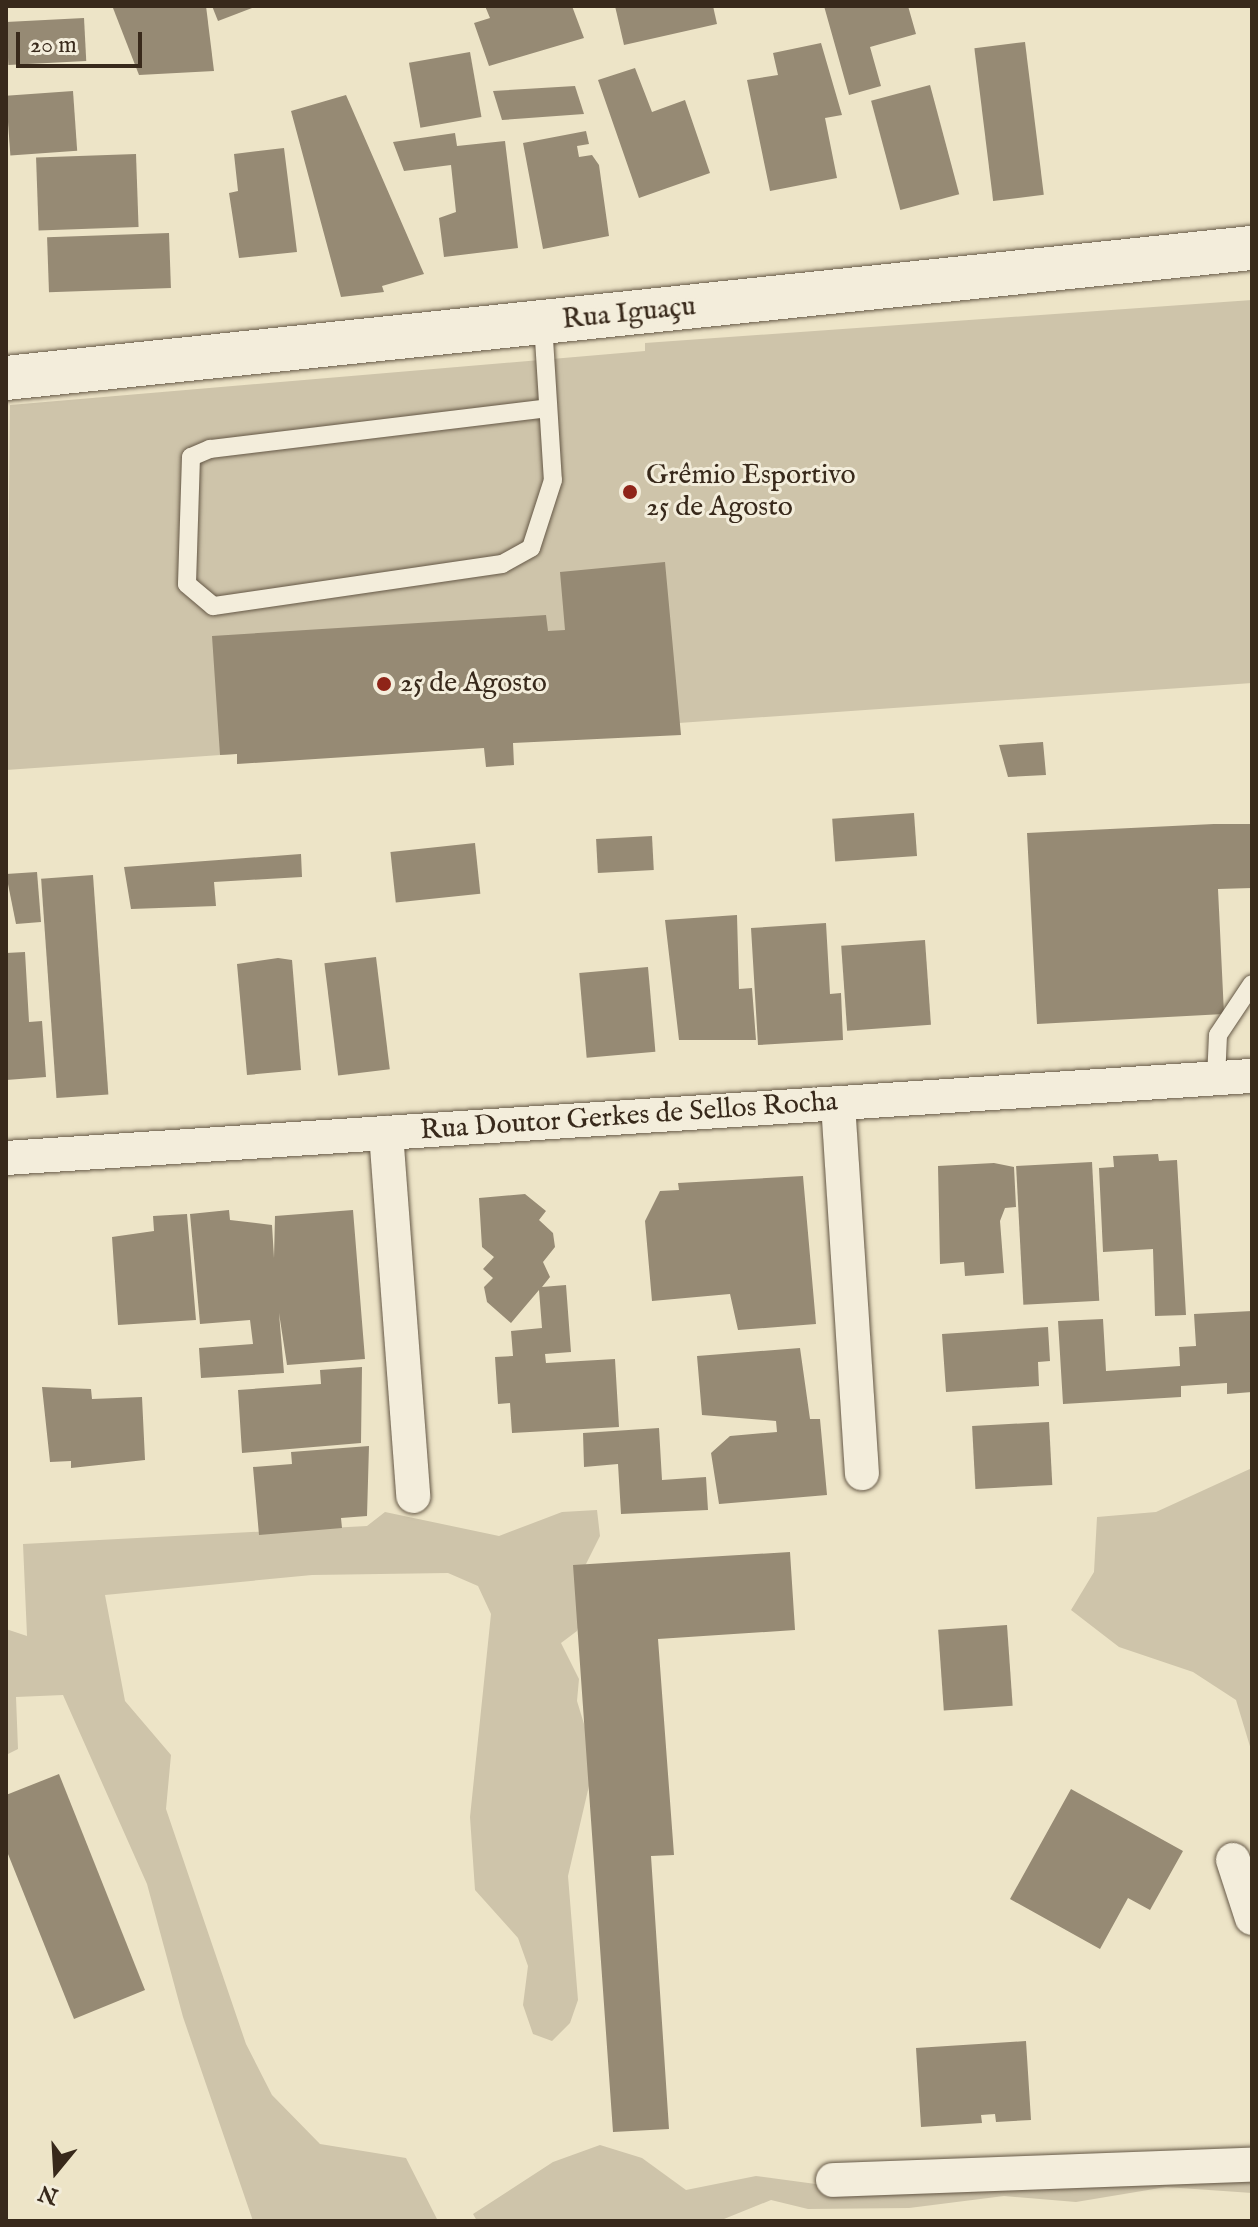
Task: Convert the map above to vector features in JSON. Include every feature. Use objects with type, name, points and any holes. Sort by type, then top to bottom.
[{"type":"street","name":"Rua Iguaçu","points":[[6,378],[1252,248]]},
{"type":"street","name":"Rua Doutor Gerkes de Sellos Rocha","points":[[6,1158],[1252,1076]]},
{"type":"street","points":[[838,1103],[862,1473]]},
{"type":"street","points":[[386,1133],[413,1496]]},
{"type":"street","points":[[1233,1860],[1252,1918]]},
{"type":"street","points":[[833,2180],[1252,2165]]},
{"type":"lane","points":[[543,323],[553,480],[542,525],[531,548],[502,564],[213,606],[187,584],[191,457],[210,449],[548,408]]},
{"type":"lane","points":[[1216,1079],[1218,1035],[1252,984]]},
{"type":"shaded area","name":"Grêmio Esportivo 25 de Agosto","points":[[1252,300],[1252,683],[6,770],[10,405],[645,351],[645,343]]},
{"type":"shaded area","points":[[1252,1468],[1252,1753],[1236,1700],[1193,1672],[1119,1647],[1071,1610],[1094,1572],[1097,1517],[1156,1512]]},
{"type":"shaded area","points":[[597,1510],[600,1536],[578,1580],[585,1606],[577,1631],[561,1643],[579,1679],[577,1701],[595,1760],[568,1876],[578,2000],[570,2023],[552,2041],[533,2034],[523,2005],[528,1966],[518,1938],[475,1890],[470,1817],[491,1614],[478,1586],[448,1573],[312,1575],[105,1595],[125,1701],[171,1755],[166,1809],[246,2044],[272,2095],[320,2144],[406,2158],[438,2221],[253,2221],[183,2017],[147,1884],[63,1695],[16,1697],[18,1749],[6,1755],[6,1629],[27,1636],[23,1544],[367,1526],[385,1512],[499,1536],[562,1512]]},
{"type":"shaded area","points":[[600,2145],[642,2158],[686,2190],[756,2176],[823,2185],[1252,2168],[1252,2193],[1166,2187],[1076,2202],[1004,2196],[909,2208],[808,2209],[771,2200],[719,2221],[477,2221],[473,2214],[553,2162]]},
{"type":"building","points":[[206,6],[214,71],[139,75],[113,8]]},
{"type":"building","points":[[212,6],[257,6],[218,21]]},
{"type":"building","points":[[485,6],[572,6],[584,38],[489,66],[474,23],[490,18]]},
{"type":"building","points":[[615,6],[713,6],[717,24],[624,45]]},
{"type":"building","points":[[824,6],[908,6],[916,34],[870,47],[881,86],[849,95]]},
{"type":"building","points":[[84,18],[86,61],[8,65],[6,22]]},
{"type":"building","points":[[1025,42],[1044,195],[993,201],[974,48]]},
{"type":"building","points":[[821,43],[842,115],[825,118],[837,178],[770,191],[747,80],[778,75],[773,53]]},
{"type":"building","points":[[470,52],[481,117],[420,128],[409,63]]},
{"type":"building","points":[[635,68],[652,112],[685,100],[710,173],[639,198],[598,80]]},
{"type":"building","points":[[930,85],[959,194],[900,210],[871,101]]},
{"type":"building","points":[[575,86],[584,114],[502,120],[493,91]]},
{"type":"building","points":[[73,91],[77,151],[10,156],[6,96]]},
{"type":"building","points":[[346,95],[424,274],[382,286],[384,292],[341,297],[291,111]]},
{"type":"building","points":[[586,131],[589,144],[577,146],[579,157],[592,155],[599,165],[609,236],[543,249],[523,143]]},
{"type":"building","points":[[455,133],[457,146],[505,141],[518,248],[444,257],[439,218],[456,212],[451,165],[404,171],[393,142]]},
{"type":"building","points":[[284,148],[297,252],[239,258],[229,193],[238,191],[234,154]]},
{"type":"building","points":[[136,154],[139,227],[39,230],[36,157]]},
{"type":"building","points":[[169,233],[171,288],[49,292],[47,237]]},
{"type":"building","name":"25 de Agosto","points":[[665,562],[681,735],[513,743],[514,765],[486,767],[484,748],[237,764],[237,754],[220,755],[212,636],[546,615],[548,631],[565,630],[560,572]]},
{"type":"building","points":[[1043,742],[1046,775],[1008,777],[999,745]]},
{"type":"building","points":[[914,813],[917,856],[835,862],[832,819]]},
{"type":"building","points":[[1252,824],[1252,888],[1218,889],[1224,1014],[1037,1024],[1027,833]]},
{"type":"building","points":[[652,836],[654,870],[598,873],[596,839]]},
{"type":"building","points":[[475,843],[480,894],[396,903],[390,852]]},
{"type":"building","points":[[301,854],[302,877],[214,882],[216,906],[131,909],[124,867]]},
{"type":"building","points":[[37,872],[41,922],[16,924],[6,874]]},
{"type":"building","points":[[93,875],[108,1094],[56,1098],[41,879]]},
{"type":"building","points":[[737,915],[739,989],[752,988],[756,1040],[679,1040],[665,920]]},
{"type":"building","points":[[826,923],[830,994],[841,993],[843,1040],[758,1045],[751,928]]},
{"type":"building","points":[[925,940],[931,1025],[847,1031],[841,946]]},
{"type":"building","points":[[25,952],[29,1022],[42,1021],[46,1077],[6,1080],[6,953]]},
{"type":"building","points":[[376,957],[390,1069],[338,1075],[324,963]]},
{"type":"building","points":[[278,958],[292,960],[301,1070],[247,1075],[237,964]]},
{"type":"building","points":[[648,967],[655,1052],[587,1058],[579,973]]},
{"type":"building","points":[[1158,1154],[1159,1161],[1177,1160],[1186,1315],[1155,1316],[1153,1249],[1103,1252],[1099,1168],[1114,1167],[1113,1156]]},
{"type":"building","points":[[1092,1162],[1099,1301],[1023,1305],[1016,1166]]},
{"type":"building","points":[[994,1163],[1014,1167],[1016,1207],[1005,1208],[1000,1221],[1004,1273],[965,1276],[964,1262],[940,1264],[938,1166]]},
{"type":"building","points":[[803,1176],[816,1324],[738,1330],[730,1294],[652,1301],[645,1221],[660,1191],[679,1190],[678,1183]]},
{"type":"building","points":[[525,1194],[546,1211],[539,1220],[553,1233],[555,1247],[543,1262],[550,1277],[542,1287],[566,1285],[571,1352],[545,1354],[546,1363],[615,1359],[619,1427],[512,1433],[510,1403],[498,1404],[495,1357],[513,1356],[511,1331],[542,1328],[539,1290],[511,1323],[487,1302],[484,1287],[493,1278],[483,1269],[494,1257],[482,1247],[479,1198]]},
{"type":"building","points":[[229,1210],[230,1220],[272,1225],[274,1258],[275,1216],[353,1210],[365,1359],[287,1365],[279,1313],[284,1373],[201,1378],[199,1348],[253,1344],[250,1320],[200,1324],[190,1214]]},
{"type":"building","points":[[187,1214],[196,1320],[118,1325],[112,1237],[154,1231],[153,1216]]},
{"type":"building","points":[[1252,1311],[1252,1392],[1227,1394],[1227,1383],[1181,1386],[1181,1397],[1063,1404],[1058,1321],[1103,1319],[1106,1371],[1180,1366],[1179,1347],[1196,1346],[1194,1314]]},
{"type":"building","points":[[1048,1327],[1050,1361],[1038,1362],[1039,1386],[946,1392],[942,1334]]},
{"type":"building","points":[[800,1348],[810,1419],[820,1419],[827,1495],[719,1504],[711,1453],[730,1436],[777,1432],[776,1421],[702,1415],[697,1356]]},
{"type":"building","points":[[362,1367],[361,1443],[242,1453],[238,1390],[321,1384],[320,1370]]},
{"type":"building","points":[[42,1387],[91,1389],[92,1399],[142,1397],[145,1460],[71,1468],[71,1461],[50,1462]]},
{"type":"building","points":[[1049,1422],[1052,1485],[975,1489],[972,1426]]},
{"type":"building","points":[[659,1428],[662,1480],[706,1477],[708,1510],[621,1514],[618,1464],[584,1467],[583,1433]]},
{"type":"building","points":[[369,1446],[367,1516],[341,1518],[342,1528],[259,1535],[253,1467],[292,1464],[291,1452]]},
{"type":"building","points":[[790,1552],[795,1630],[658,1639],[674,1855],[651,1856],[669,2129],[613,2132],[573,1565]]},
{"type":"building","points":[[1007,1625],[1013,1706],[944,1711],[938,1630]]},
{"type":"building","points":[[59,1774],[145,1990],[74,2019],[6,1849],[6,1795]]},
{"type":"building","points":[[1071,1789],[1183,1851],[1150,1910],[1128,1898],[1100,1949],[1010,1899]]},
{"type":"building","points":[[1026,2041],[1031,2120],[996,2122],[995,2114],[981,2115],[982,2123],[921,2127],[916,2048]]},
{"type":"place","name":"Grêmio Esportivo 25 de Agosto","points":[[630,492]]},
{"type":"place","name":"25 de Agosto","points":[[384,684]]}]
